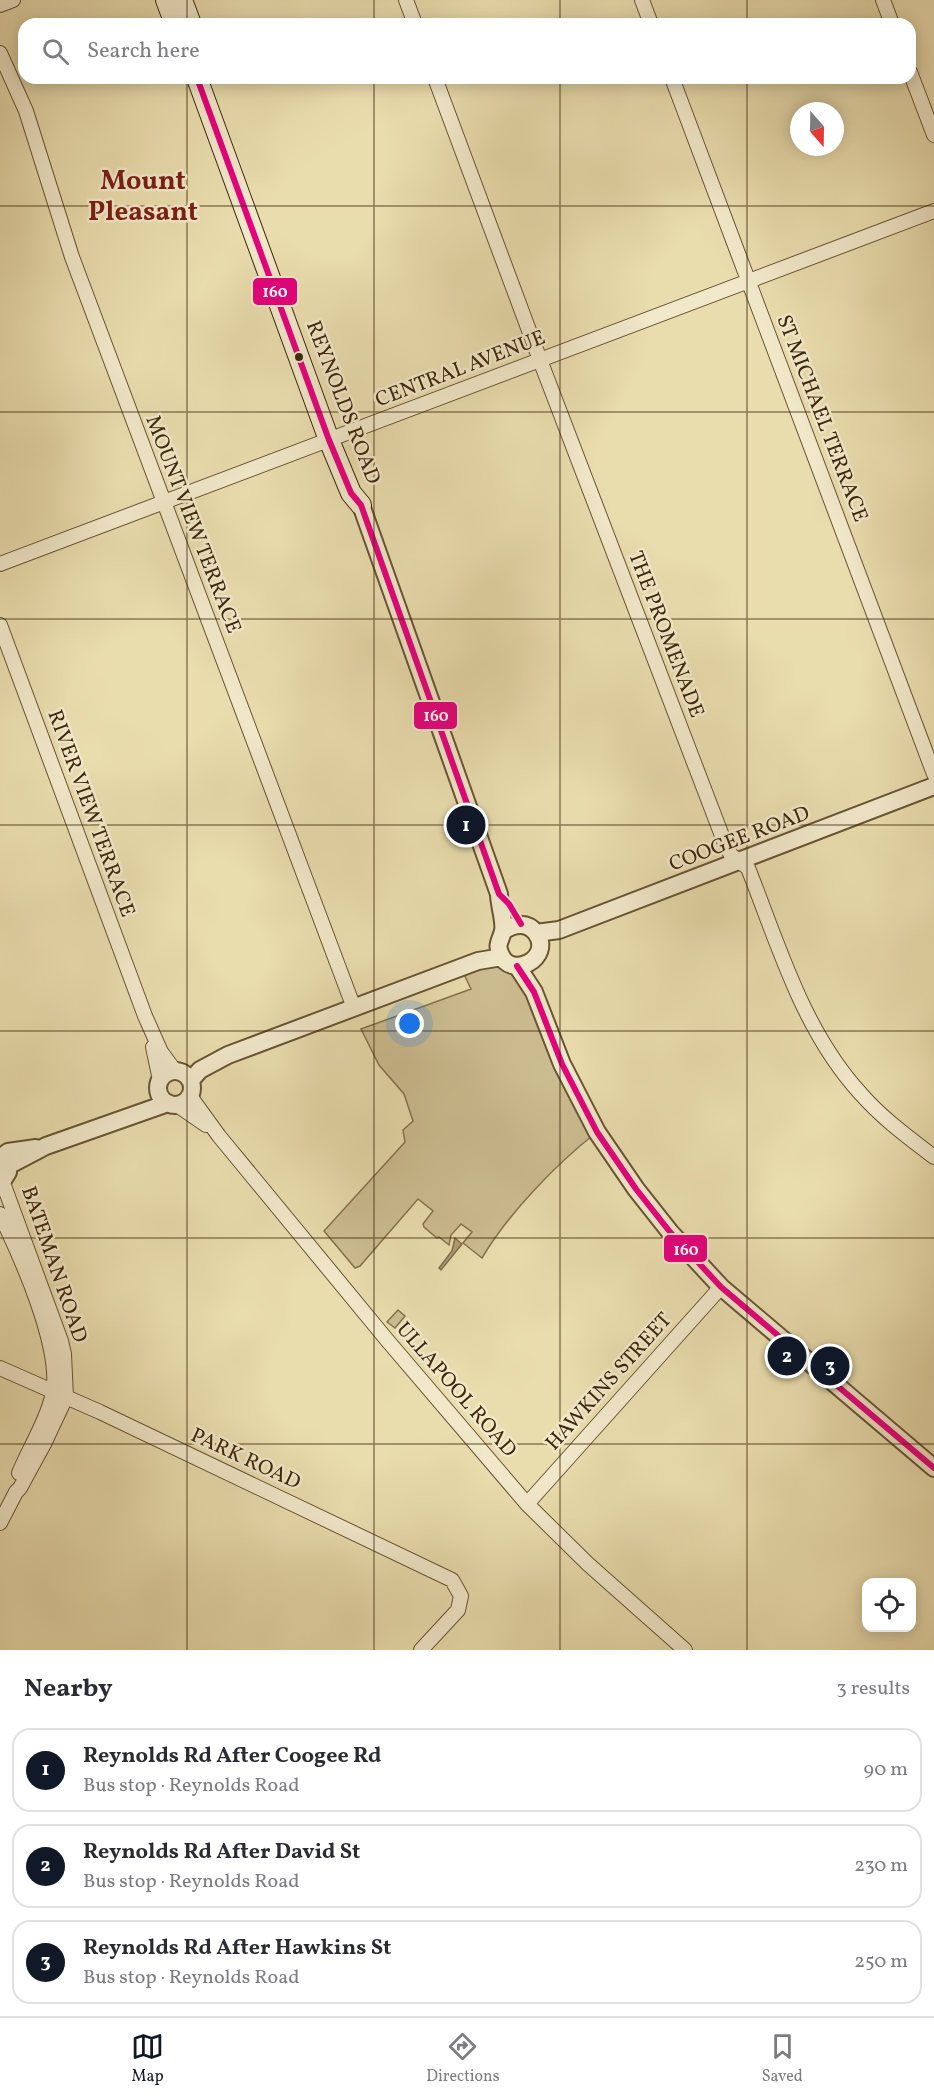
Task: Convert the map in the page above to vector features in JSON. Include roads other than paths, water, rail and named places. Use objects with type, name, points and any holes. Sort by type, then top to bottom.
[{"type":"main road","name":"REYNOLDS ROAD","points":[[200,84],[224,131]]},
{"type":"main road","name":"REYNOLDS ROAD","points":[[212,84],[224,131],[335,438],[361,490],[361,505]]},
{"type":"street","points":[[0,5],[14,0]]},
{"type":"street","points":[[406,0],[413,18]]},
{"type":"street","points":[[642,0],[649,18]]},
{"type":"street","points":[[883,0],[890,18]]},
{"type":"street","name":"MOUNT VIEW TERRACE","points":[[0,53],[26,111],[72,257],[354,1008]]},
{"type":"street","name":"THE PROMENADE","points":[[437,84],[723,840],[731,855],[748,868],[797,992],[815,1030],[835,1062],[875,1109],[934,1157]]},
{"type":"street","name":"ST MICHAEL TERRACE","points":[[674,84],[934,774]]},
{"type":"street","points":[[915,84],[934,135]]},
{"type":"street","name":"CENTRAL AVENUE","points":[[0,564],[934,211]]},
{"type":"street","name":"REYNOLDS ROAD","points":[[361,505],[499,894],[501,944]]},
{"type":"street","name":"RIVER VIEW TERRACE","points":[[0,625],[145,1016],[156,1056],[175,1087]]},
{"type":"street","name":"COOGEE ROAD","points":[[538,939],[934,786]]},
{"type":"street","name":"REYNOLDS ROAD","points":[[499,894],[509,904],[521,924],[527,926],[538,939]]},
{"type":"street","points":[[4,1157],[46,1146],[128,1116],[175,1087],[202,1062],[228,1055],[478,961],[501,944],[513,925],[521,924]]},
{"type":"street","points":[[501,944],[511,965],[524,964],[540,951],[538,939]]},
{"type":"street","points":[[524,964],[562,1064],[579,1100],[607,1149],[669,1232],[721,1287],[934,1468]]},
{"type":"street","name":"ULLAPOOL ROAD","points":[[175,1087],[219,1133],[219,1136],[387,1340],[527,1504],[588,1564],[685,1650]]},
{"type":"street","name":"BATEMAN ROAD","points":[[0,1523],[16,1492],[14,1484],[46,1413],[60,1394],[64,1354],[1,1184],[6,1178],[4,1157]]},
{"type":"street","name":"BATEMAN ROAD","points":[[0,1214],[36,1300],[49,1339],[60,1394]]},
{"type":"street","name":"HAWKINS STREET","points":[[527,1504],[721,1287]]},
{"type":"street","name":"PARK ROAD","points":[[2,1369],[27,1375],[53,1366]]},
{"type":"street","name":"PARK ROAD","points":[[2,1369],[60,1394],[452,1580],[461,1596],[458,1610],[421,1650]]},
{"type":"place","name":"Reynolds Rd After Coogee Rd","points":[[466,825]]},
{"type":"place","name":"Reynolds Rd After David St","points":[[787,1356]]},
{"type":"place","name":"Reynolds Rd After Hawkins St","points":[[830,1366]]},
{"type":"district","name":"Mount Pleasant","points":[[143,196]]}]
